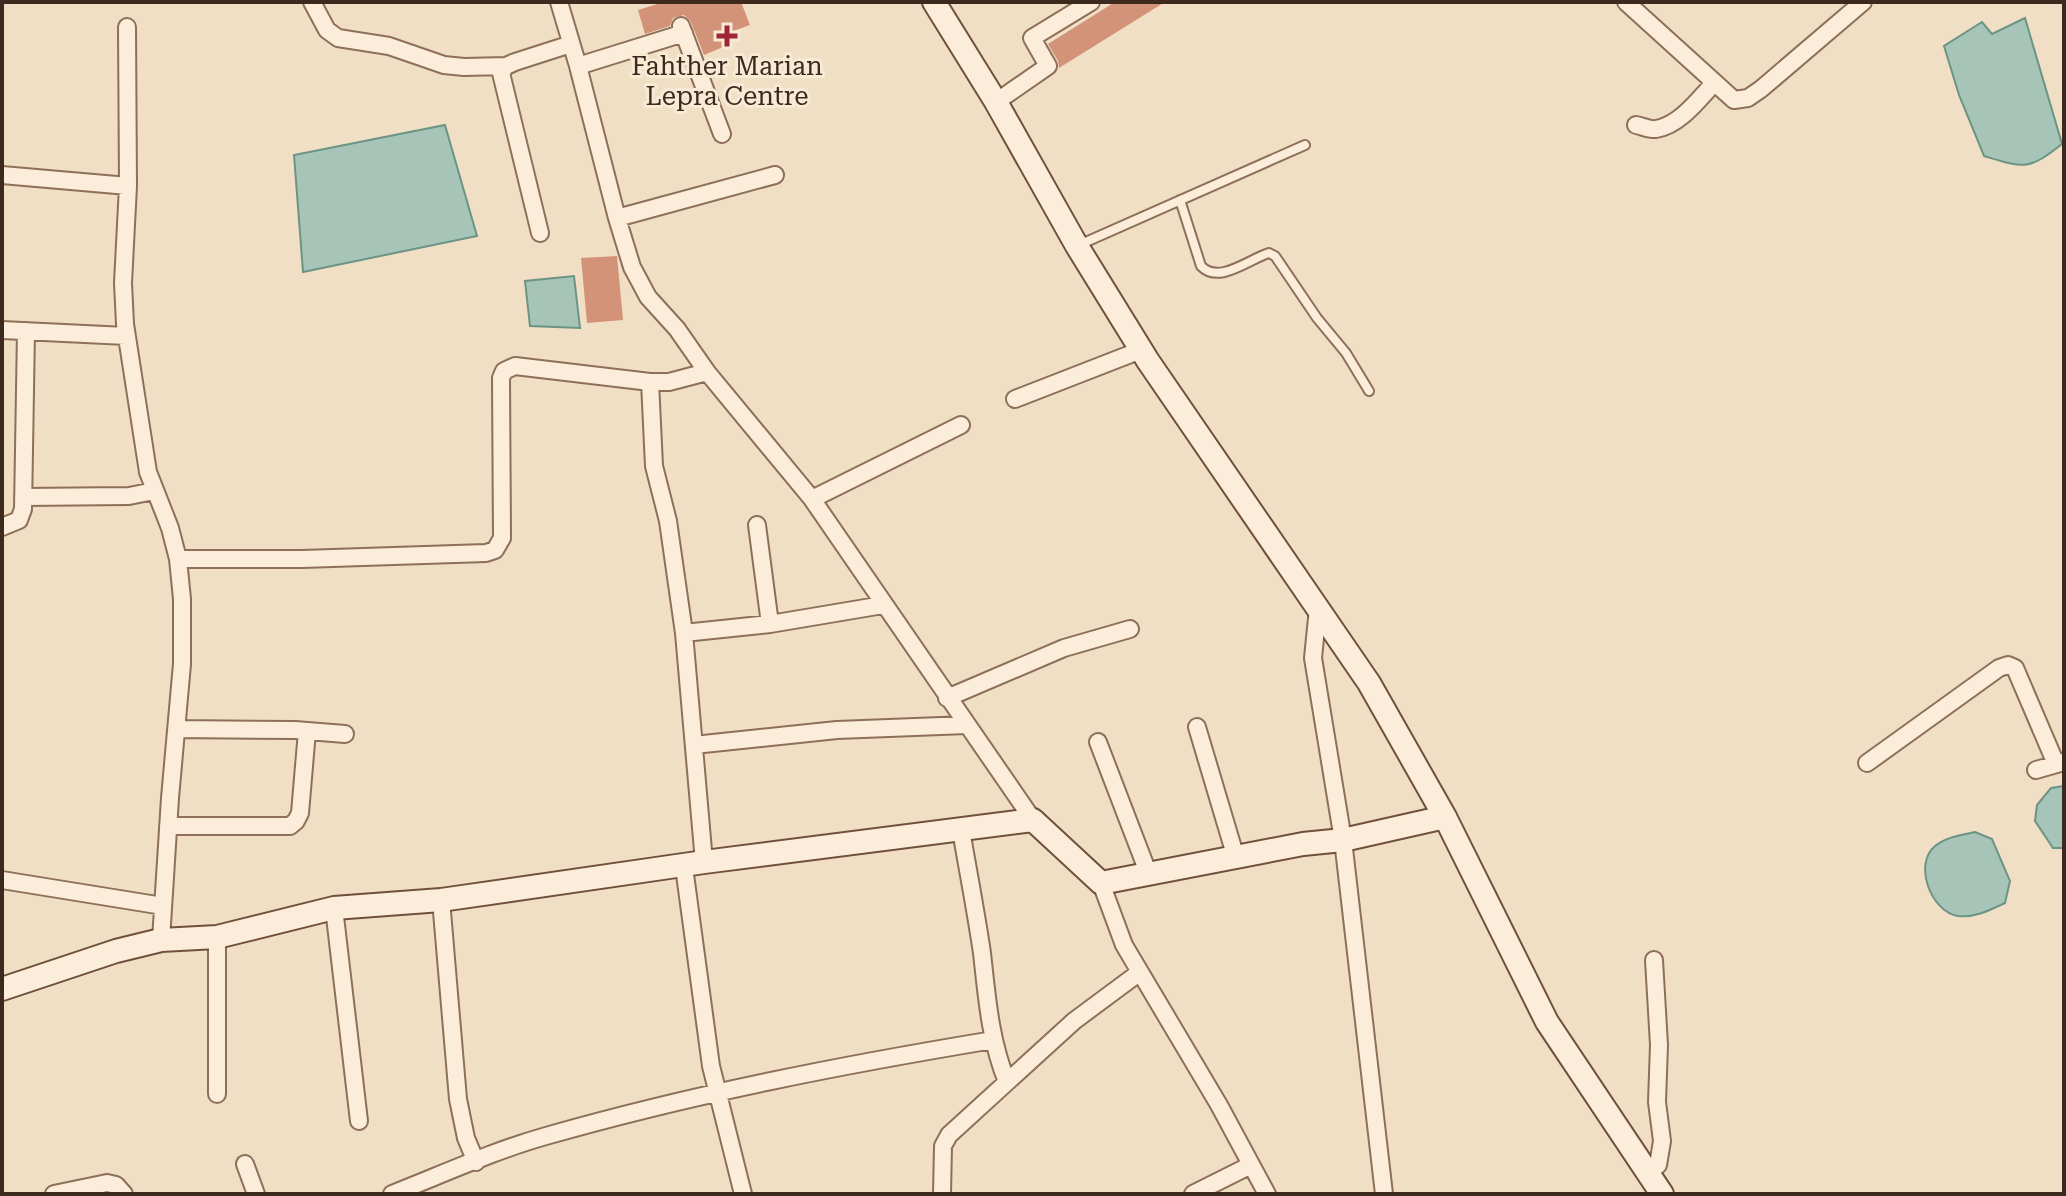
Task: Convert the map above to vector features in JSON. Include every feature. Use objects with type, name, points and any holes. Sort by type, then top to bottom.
[{"type":"main road","points":[[934,2],[1141,350],[1369,683],[1445,817],[1547,1022],[1662,1194]]},
{"type":"main road","points":[[2,989],[116,951],[161,940],[217,937],[334,908],[441,900],[1033,820],[1101,883],[1343,840],[1445,817]]},
{"type":"street","points":[[312,2],[327,30],[338,38],[389,46],[444,65],[506,66],[571,44]]},
{"type":"street","points":[[559,2],[617,218],[632,267],[648,297],[812,499],[1033,820]]},
{"type":"street","points":[[996,102],[1048,66],[1032,38],[1091,2]]},
{"type":"street","points":[[1626,2],[1734,100],[1748,98],[1855,4]]},
{"type":"street","points":[[127,27],[128,186],[123,283],[126,336],[148,472],[170,528],[178,559],[182,599],[182,664],[161,940]]},
{"type":"street","points":[[578,66],[682,30],[722,134]]},
{"type":"street","points":[[506,66],[501,73],[501,82],[540,233]]},
{"type":"street","points":[[1636,125],[1655,129],[1674,121],[1714,83]]},
{"type":"street","points":[[2,175],[128,186]]},
{"type":"street","points":[[617,218],[775,175]]},
{"type":"street","points":[[2,330],[126,336]]},
{"type":"street","points":[[2,527],[19,520],[23,497],[26,331]]},
{"type":"street","points":[[1015,399],[1141,350]]},
{"type":"street","points":[[178,559],[302,559],[486,553],[495,550],[502,538],[500,451],[501,378],[504,371],[515,366],[650,382],[669,382],[707,372]]},
{"type":"street","points":[[650,382],[654,466],[668,521],[684,633],[694,745],[694,864],[711,1066],[743,1194]]},
{"type":"street","points":[[812,499],[961,425]]},
{"type":"street","points":[[23,497],[129,496],[154,491]]},
{"type":"street","points":[[757,525],[770,624]]},
{"type":"street","points":[[684,633],[770,624],[883,605]]},
{"type":"street","points":[[1318,608],[1313,658],[1343,840],[1384,1194]]},
{"type":"street","points":[[947,698],[1064,648],[1130,629]]},
{"type":"street","points":[[1867,763],[1988,675],[2008,665],[2015,668],[2060,763],[2036,770]]},
{"type":"street","points":[[694,745],[837,730],[967,725]]},
{"type":"street","points":[[1197,727],[1236,858]]},
{"type":"street","points":[[177,729],[345,734]]},
{"type":"street","points":[[168,826],[290,826],[300,813],[307,731]]},
{"type":"street","points":[[1098,742],[1149,875]]},
{"type":"street","points":[[961,830],[993,1040],[1007,1082]]},
{"type":"street","points":[[2,880],[163,906]]},
{"type":"street","points":[[1101,883],[1124,945],[1267,1194]]},
{"type":"street","points":[[441,900],[458,1099],[466,1138],[476,1162]]},
{"type":"street","points":[[334,908],[359,1121]]},
{"type":"street","points":[[217,937],[217,1094]]},
{"type":"street","points":[[1648,1173],[1658,1165],[1662,1141],[1657,1102],[1659,1045],[1654,960]]},
{"type":"street","points":[[942,1194],[943,1146],[949,1135],[1074,1021],[1140,972]]},
{"type":"street","points":[[392,1194],[545,1136],[717,1092],[833,1067],[993,1040]]},
{"type":"street","points":[[245,1164],[256,1194]]},
{"type":"street","points":[[1193,1194],[1251,1165]]},
{"type":"street","points":[[54,1194],[107,1183],[116,1185],[124,1194]]},
{"type":"lane","points":[[1077,246],[1305,145]]},
{"type":"lane","points":[[1180,200],[1201,266],[1214,274],[1269,253],[1275,256],[1317,318],[1346,353],[1369,391]]},
{"type":"shaded area","points":[[2025,18],[2062,144],[2033,163],[2017,165],[1984,156],[1959,95],[1944,46],[1982,22],[1992,34]]},
{"type":"shaded area","points":[[445,125],[477,236],[303,272],[294,155]]},
{"type":"shaded area","points":[[574,276],[580,328],[530,326],[525,281]]},
{"type":"shaded area","points":[[2064,786],[2064,848],[2053,848],[2035,821],[2037,805],[2051,788]]},
{"type":"shaded area","points":[[1975,832],[1992,839],[2010,881],[2005,903],[1976,915],[1958,916],[1948,913],[1933,897],[1925,875],[1926,864],[1929,854],[1939,843]]},
{"type":"building","points":[[664,2],[741,2],[750,25],[725,34],[728,45],[704,55],[691,22],[684,15],[673,18],[670,26],[645,34],[638,10]]},
{"type":"building","points":[[1115,2],[1165,2],[1059,68],[1048,44]]},
{"type":"building","points":[[617,256],[623,320],[587,323],[581,258]]},
{"type":"place","name":"Fahther Marian Lepra Centre","points":[[727,36]]}]
